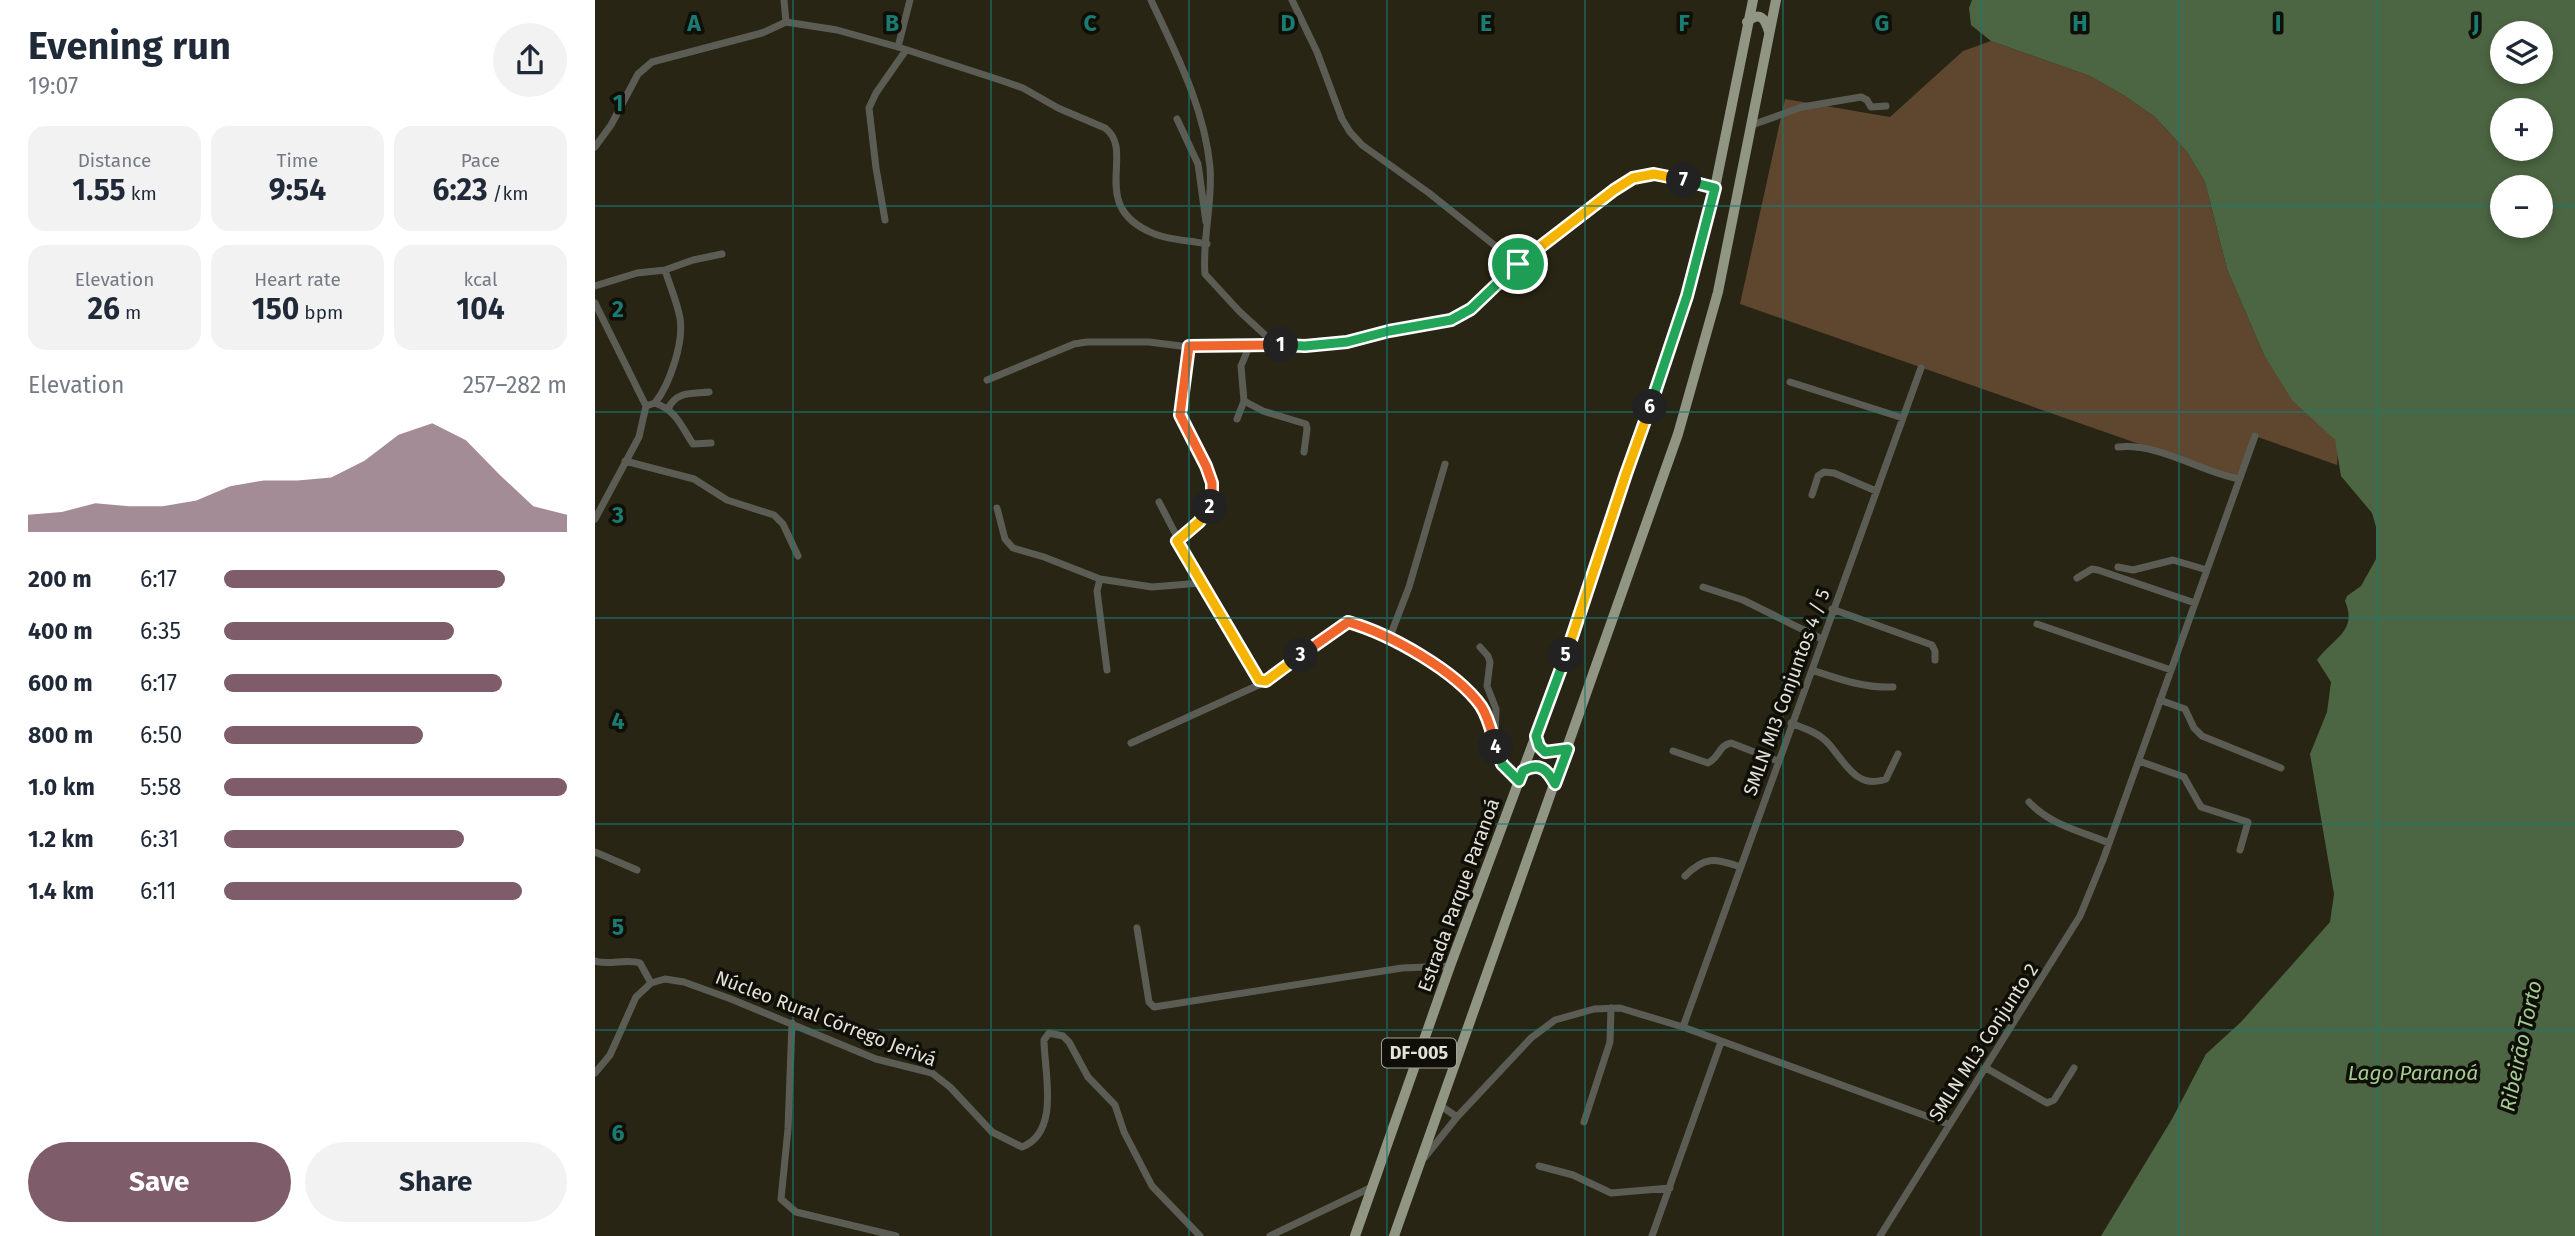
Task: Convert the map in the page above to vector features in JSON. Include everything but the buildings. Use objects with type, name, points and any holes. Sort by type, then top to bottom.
[{"type":"main road","name":"Estrada Parque Paranoá","points":[[1355,1236],[1450,966],[1536,736],[1687,296],[1715,188],[1753,0]]},
{"type":"main road","name":"DF-005","points":[[1394,1236],[1568,749],[1696,376],[1718,292],[1776,0]]},
{"type":"main road","points":[[1748,22],[1756,16],[1762,16],[1769,32]]},
{"type":"main road","points":[[1536,736],[1539,746],[1545,752],[1568,749]]},
{"type":"main road","points":[[1521,776],[1534,766],[1541,767],[1555,784]]},
{"type":"street","points":[[785,0],[786,22]]},
{"type":"street","points":[[885,220],[869,108],[902,48],[911,0]]},
{"type":"street","points":[[1151,0],[1182,62],[1202,128],[1210,166],[1205,270],[1207,279],[1275,344]]},
{"type":"street","points":[[1292,0],[1317,52],[1342,119],[1361,145],[1429,193],[1518,264]]},
{"type":"street","points":[[595,147],[611,125],[638,74],[652,62],[762,33],[786,22],[837,30],[902,48],[1023,88],[1058,108],[1105,128],[1115,137],[1117,143],[1114,190],[1128,215],[1149,232],[1207,243]]},
{"type":"street","points":[[1752,125],[1802,107],[1861,97],[1867,100],[1871,107],[1887,106]]},
{"type":"street","points":[[1177,119],[1198,163],[1207,226]]},
{"type":"street","points":[[987,380],[1074,344],[1087,342],[1149,342],[1189,346],[1305,346],[1347,342],[1451,320],[1471,309],[1518,264],[1633,178],[1663,174],[1715,188]]},
{"type":"street","points":[[595,286],[722,254]]},
{"type":"street","points":[[646,406],[655,403],[669,379],[680,329],[680,318],[665,270]]},
{"type":"street","points":[[595,303],[646,406],[639,437],[595,519]]},
{"type":"street","points":[[1177,541],[1208,512],[1212,500],[1212,483],[1206,466],[1180,415],[1189,346]]},
{"type":"street","points":[[1237,419],[1244,401],[1241,366],[1249,347]]},
{"type":"street","name":"SMLN MI3 Conjuntos 4 / 5","points":[[1683,1027],[1921,368]]},
{"type":"street","points":[[1790,382],[1903,418]]},
{"type":"street","points":[[668,409],[678,396],[709,392]]},
{"type":"street","points":[[1244,401],[1263,411],[1306,425],[1304,452]]},
{"type":"street","points":[[655,403],[681,420],[693,444],[711,443]]},
{"type":"street","name":"SMLN ML3 Conjunto 2","points":[[1879,1236],[2080,916],[2103,860],[2255,436]]},
{"type":"street","points":[[2118,447],[2144,447],[2220,475],[2239,479]]},
{"type":"street","points":[[625,461],[694,479],[727,500],[774,514],[783,524],[798,556]]},
{"type":"street","points":[[1389,639],[1409,587],[1445,464]]},
{"type":"street","points":[[1812,495],[1818,476],[1824,472],[1834,473],[1876,491]]},
{"type":"street","points":[[1159,502],[1201,583],[1263,683]]},
{"type":"street","points":[[997,508],[1005,539],[1013,548],[1100,579],[1152,587],[1201,583]]},
{"type":"street","points":[[2118,567],[2133,570],[2173,560],[2207,570]]},
{"type":"street","points":[[2077,578],[2092,569],[2098,569],[2195,603]]},
{"type":"street","points":[[1100,579],[1097,591],[1107,670]]},
{"type":"street","points":[[1703,587],[1743,600],[1822,639]]},
{"type":"street","points":[[1832,609],[1932,645],[1935,660]]},
{"type":"street","points":[[1131,743],[1263,683],[1345,623],[1351,622],[1389,639],[1446,671],[1465,688],[1481,707],[1502,764],[1521,776]]},
{"type":"street","points":[[2037,624],[2171,670]]},
{"type":"street","points":[[1480,647],[1490,662],[1487,686],[1496,709],[1495,743]]},
{"type":"street","points":[[1812,670],[1850,683],[1874,688],[1892,687]]},
{"type":"street","points":[[2160,701],[2185,709],[2194,728],[2203,736],[2281,768]]},
{"type":"street","points":[[1791,723],[1825,741],[1848,770],[1869,781],[1886,779],[1898,754]]},
{"type":"street","points":[[1673,751],[1709,763],[1723,747],[1731,743],[1778,761]]},
{"type":"street","points":[[2139,761],[2183,778],[2201,807],[2249,822],[2240,850]]},
{"type":"street","points":[[2029,802],[2053,821],[2109,843]]},
{"type":"street","points":[[595,852],[637,870]]},
{"type":"street","points":[[1685,876],[1697,864],[1707,860],[1741,867]]},
{"type":"street","points":[[1136,928],[1149,1002],[1154,1007],[1402,968],[1450,966]]},
{"type":"street","points":[[595,961],[605,964],[630,960],[640,963],[651,983],[636,997],[610,1055],[595,1073]]},
{"type":"street","name":"Núcleo Rural Córrego Jerivá","points":[[651,983],[665,979],[684,982],[792,1023],[876,1059],[932,1073],[950,1087],[992,1132],[1021,1147],[1032,1142],[1047,1111],[1044,1040],[1049,1033],[1063,1036],[1072,1046],[1088,1077],[1115,1105],[1124,1132],[1152,1186],[1201,1236]]},
{"type":"street","points":[[1584,1122],[1608,1052],[1611,1008]]},
{"type":"street","points":[[1419,1164],[1457,1117],[1542,1029],[1555,1020],[1574,1013],[1611,1008],[1629,1010],[1683,1027],[1948,1124]]},
{"type":"street","points":[[792,1023],[788,1129],[781,1199],[796,1212],[896,1236]]},
{"type":"street","points":[[1652,1236],[1721,1042]]},
{"type":"street","points":[[1986,1068],[2047,1102],[2055,1100],[2074,1068]]},
{"type":"street","points":[[1441,1106],[1457,1117]]},
{"type":"street","points":[[1539,1166],[1573,1175],[1611,1193],[1670,1188]]},
{"type":"street","points":[[1269,1236],[1372,1188]]},
{"type":"shaded area","points":[[1991,41],[2090,76],[2155,117],[2187,152],[2205,182],[2227,269],[2264,355],[2335,440],[2338,451],[2337,465],[2255,436],[2239,479],[1740,304],[1785,99],[1890,117],[1963,51]]},
{"type":"water","name":"Lago Paranoá","points":[[1972,0],[2575,0],[2575,1236],[2101,1236],[2172,1119],[2206,1054],[2241,1022],[2330,922],[2334,894],[2310,754],[2327,712],[2331,682],[2317,660],[2346,627],[2347,596],[2361,586],[2376,559],[2376,527],[2372,513],[2341,476],[2335,440],[2292,400],[2264,355],[2227,269],[2205,182],[2187,152],[2155,117],[2125,96],[2090,76],[1991,41],[1971,25],[1969,8]]},
{"type":"route","points":[[1663,174],[1715,188],[1687,296],[1536,736],[1539,746],[1545,752],[1568,749],[1555,784],[1541,767],[1534,766],[1523,771],[1519,781],[1508,771],[1502,764],[1481,707],[1446,671],[1389,639],[1351,622],[1342,624],[1261,682],[1177,541],[1208,512],[1212,500],[1212,483],[1206,466],[1180,415],[1189,346],[1325,345],[1451,320],[1471,309],[1518,264],[1633,178],[1663,174]]},
{"type":"water label","name":"Ribeirão Torto","points":[[2521,1046]]}]
